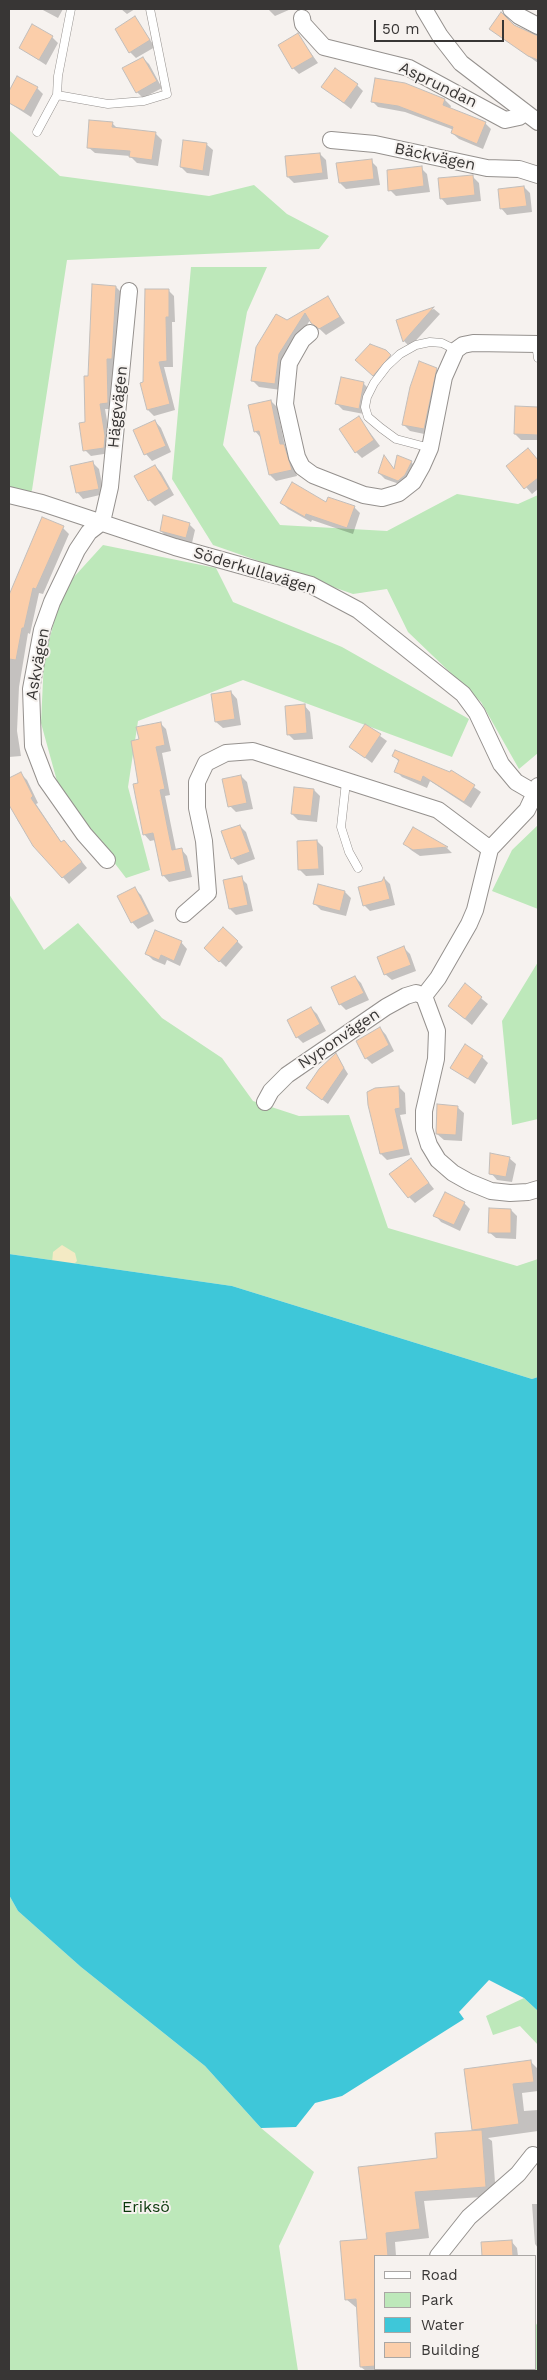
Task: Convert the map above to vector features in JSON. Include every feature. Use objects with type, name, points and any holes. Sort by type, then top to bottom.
[{"type":"street","points":[[424,9],[440,36],[461,63],[532,117]]},
{"type":"street","points":[[511,9],[538,26]]},
{"type":"street","name":"Asprundan","points":[[302,18],[303,24],[324,47],[409,68],[468,98],[505,120],[532,117]]},
{"type":"street","name":"Bäckvägen","points":[[331,140],[375,144],[487,168],[519,168],[538,174]]},
{"type":"street","name":"Häggvägen","points":[[102,522],[110,487],[127,329],[129,291]]},
{"type":"street","points":[[310,333],[302,340],[289,363],[285,404],[297,457],[302,467],[313,475],[364,495],[382,498],[399,493],[412,482],[430,448],[444,377],[456,350],[463,345],[473,344],[537,349]]},
{"type":"street","name":"Söderkullavägen","points":[[9,495],[102,522],[175,547],[310,585],[358,610],[463,694],[477,713],[501,764],[516,782],[537,790]]},
{"type":"street","name":"Askvägen","points":[[102,522],[89,532],[77,550],[52,602],[42,630],[31,689],[31,717],[33,746],[46,780],[84,834],[107,860]]},
{"type":"street","points":[[184,914],[208,893],[204,841],[197,808],[197,782],[206,763],[226,753],[253,751],[438,810],[490,849]]},
{"type":"street","points":[[537,790],[527,810],[490,849],[477,902],[469,924],[442,972],[424,996],[432,1015],[437,1038],[436,1059],[424,1111],[424,1129],[429,1145],[445,1167],[469,1182],[491,1191],[510,1193],[528,1192],[538,1189]]},
{"type":"street","name":"Nyponvägen","points":[[264,1102],[271,1091],[287,1075],[386,1007],[406,996],[416,993],[424,996]]},
{"type":"street","points":[[439,2255],[469,2217],[518,2174],[533,2155]]},
{"type":"lane","points":[[38,132],[57,95],[58,76],[71,9]]},
{"type":"lane","points":[[57,95],[108,104],[144,101],[167,94],[150,9]]},
{"type":"lane","points":[[430,448],[396,439],[380,428],[368,417],[365,406],[366,397],[387,366],[400,354],[416,345],[430,342],[442,343],[456,350]]},
{"type":"lane","points":[[346,782],[341,827],[349,852],[358,868]]},
{"type":"green space","points":[[9,130],[60,176],[209,196],[254,185],[287,214],[329,236],[319,249],[67,260],[30,494],[9,487]]},
{"type":"green space","points":[[191,267],[267,267],[247,312],[223,445],[280,525],[387,531],[457,494],[518,504],[538,495],[538,753],[519,769],[481,702],[408,632],[387,589],[353,594],[213,545],[172,479]]},
{"type":"green space","points":[[103,545],[216,568],[233,602],[342,647],[469,719],[452,757],[243,680],[138,721],[128,787],[150,870],[126,878],[60,792],[41,723],[44,659],[63,589]]},
{"type":"green space","points":[[538,825],[538,909],[492,891],[512,850]]},
{"type":"green space","points":[[9,894],[44,950],[78,923],[162,1018],[222,1058],[253,1101],[299,1116],[349,1115],[388,1228],[517,1266],[538,1259],[538,1377],[532,1379],[232,1286],[9,1254]]},
{"type":"green space","points":[[538,962],[538,1119],[512,1125],[502,1021]]},
{"type":"green space","name":"Eriksö","points":[[9,1895],[18,1911],[81,1967],[205,2066],[261,2128],[314,2172],[279,2246],[298,2371],[9,2371]]},
{"type":"green space","points":[[524,1998],[538,2011],[538,2045],[520,2026],[493,2035],[486,2016]]},
{"type":"green space","points":[[538,2322],[538,2371],[502,2371],[537,2370]]},
{"type":"sand","points":[[62,1245],[75,1253],[77,1261],[68,1270],[52,1263],[53,1252]]},
{"type":"water","points":[[9,1254],[232,1286],[532,1379],[538,1377],[538,2011],[524,1998],[489,1980],[459,2012],[464,2019],[342,2096],[315,2103],[296,2127],[261,2128],[205,2066],[81,1967],[18,1911],[9,1895]]},
{"type":"building","points":[[501,12],[514,25],[538,36],[538,60],[528,56],[489,29]]},
{"type":"building","points":[[135,16],[150,40],[129,53],[115,29]]},
{"type":"building","points":[[32,24],[53,36],[39,60],[19,48]]},
{"type":"building","points":[[298,33],[313,57],[292,69],[278,45]]},
{"type":"building","points":[[143,57],[157,81],[136,93],[122,68]]},
{"type":"building","points":[[335,68],[358,84],[344,103],[321,87]]},
{"type":"building","points":[[17,76],[38,87],[24,111],[9,103],[9,91]]},
{"type":"building","points":[[375,78],[405,83],[445,99],[443,105],[486,122],[477,144],[451,133],[453,127],[398,106],[371,102]]},
{"type":"building","points":[[89,120],[113,122],[112,127],[156,132],[152,160],[129,157],[130,151],[87,148]]},
{"type":"building","points":[[183,140],[207,143],[203,171],[180,167]]},
{"type":"building","points":[[320,153],[323,173],[287,177],[285,156]]},
{"type":"building","points":[[372,159],[374,179],[339,183],[336,163]]},
{"type":"building","points":[[422,166],[424,186],[388,191],[387,170]]},
{"type":"building","points":[[473,175],[475,195],[440,199],[438,178]]},
{"type":"building","points":[[524,186],[527,206],[500,209],[498,189]]},
{"type":"building","points":[[92,284],[116,286],[112,359],[107,359],[108,403],[100,404],[105,436],[104,448],[83,451],[79,423],[85,422],[84,376],[88,376]]},
{"type":"building","points":[[145,289],[169,289],[169,317],[166,317],[167,361],[159,362],[170,404],[147,410],[140,383],[143,382]]},
{"type":"building","points":[[328,296],[340,317],[319,329],[311,323],[305,313],[279,354],[275,384],[251,381],[256,347],[276,314],[287,320]]},
{"type":"building","points":[[434,307],[403,342],[396,320]]},
{"type":"building","points":[[370,344],[386,350],[391,355],[373,376],[355,360]]},
{"type":"building","points":[[419,361],[437,368],[424,429],[402,425],[410,387]]},
{"type":"building","points":[[341,377],[364,382],[359,409],[335,404]]},
{"type":"building","points":[[271,400],[280,444],[284,444],[292,470],[269,475],[259,431],[254,432],[248,405]]},
{"type":"building","points":[[515,406],[538,407],[538,435],[514,434]]},
{"type":"building","points":[[359,416],[374,440],[355,453],[339,429]]},
{"type":"building","points":[[155,420],[166,446],[144,455],[133,430]]},
{"type":"building","points":[[528,448],[538,460],[538,478],[524,489],[506,466]]},
{"type":"building","points":[[384,455],[394,469],[397,455],[412,461],[405,475],[398,481],[378,473]]},
{"type":"building","points":[[93,461],[99,489],[76,493],[70,466]]},
{"type":"building","points":[[155,465],[169,489],[148,501],[134,476]]},
{"type":"building","points":[[292,482],[326,502],[328,497],[355,506],[347,528],[306,514],[305,517],[280,503]]},
{"type":"building","points":[[163,515],[190,523],[186,538],[160,531]]},
{"type":"building","points":[[42,517],[64,526],[36,589],[33,588],[24,628],[22,628],[16,660],[9,659],[9,595]]},
{"type":"building","points":[[231,691],[235,719],[215,722],[211,694]]},
{"type":"building","points":[[305,704],[307,733],[287,735],[285,706]]},
{"type":"building","points":[[161,722],[165,745],[156,747],[165,789],[160,790],[172,850],[182,848],[186,871],[162,876],[153,833],[143,835],[133,784],[138,783],[131,741],[139,739],[136,727]]},
{"type":"building","points":[[365,724],[381,734],[365,758],[349,747]]},
{"type":"building","points":[[395,750],[450,772],[451,770],[475,785],[464,802],[423,776],[421,782],[394,772],[399,760],[392,756]]},
{"type":"building","points":[[21,772],[33,796],[31,798],[61,842],[64,840],[82,862],[62,878],[33,846],[9,805],[9,778]]},
{"type":"building","points":[[241,775],[247,803],[228,807],[222,779]]},
{"type":"building","points":[[294,787],[314,789],[311,816],[291,814]]},
{"type":"building","points":[[240,825],[250,852],[231,859],[221,831]]},
{"type":"building","points":[[413,827],[448,847],[413,850],[403,844]]},
{"type":"building","points":[[317,840],[319,869],[298,870],[297,841]]},
{"type":"building","points":[[242,876],[248,905],[229,909],[223,880]]},
{"type":"building","points":[[384,877],[390,899],[363,906],[358,887],[382,881]]},
{"type":"building","points":[[318,884],[345,891],[340,911],[313,904]]},
{"type":"building","points":[[135,887],[149,914],[131,923],[117,896]]},
{"type":"building","points":[[223,927],[238,941],[219,962],[204,948]]},
{"type":"building","points":[[155,930],[182,941],[174,961],[161,955],[159,960],[145,954]]},
{"type":"building","points":[[404,946],[411,965],[384,975],[377,957]]},
{"type":"building","points":[[355,976],[364,993],[339,1005],[331,987]]},
{"type":"building","points":[[465,983],[482,997],[465,1019],[448,1006]]},
{"type":"building","points":[[311,1007],[320,1024],[296,1038],[287,1020]]},
{"type":"building","points":[[380,1027],[389,1045],[365,1059],[356,1041]]},
{"type":"building","points":[[465,1044],[483,1056],[468,1079],[450,1068]]},
{"type":"building","points":[[336,1053],[344,1068],[322,1100],[306,1088],[319,1069]]},
{"type":"building","points":[[399,1086],[400,1108],[395,1109],[404,1149],[380,1154],[368,1105],[367,1092],[375,1088]]},
{"type":"building","points":[[437,1104],[458,1106],[456,1135],[436,1134]]},
{"type":"building","points":[[490,1153],[510,1157],[506,1177],[489,1174]]},
{"type":"building","points":[[411,1158],[429,1183],[408,1198],[389,1174]]},
{"type":"building","points":[[445,1192],[465,1202],[454,1225],[433,1216]]},
{"type":"building","points":[[489,1208],[511,1209],[511,1233],[488,1233]]},
{"type":"building","points":[[531,2060],[534,2082],[513,2084],[519,2124],[472,2130],[464,2069]]},
{"type":"building","points":[[482,2130],[486,2187],[415,2192],[420,2229],[386,2233],[388,2255],[374,2255],[374,2366],[360,2367],[356,2299],[345,2300],[340,2241],[367,2239],[358,2167],[437,2158],[435,2133]]},
{"type":"building","points":[[512,2240],[513,2255],[482,2255],[481,2242]]}]
